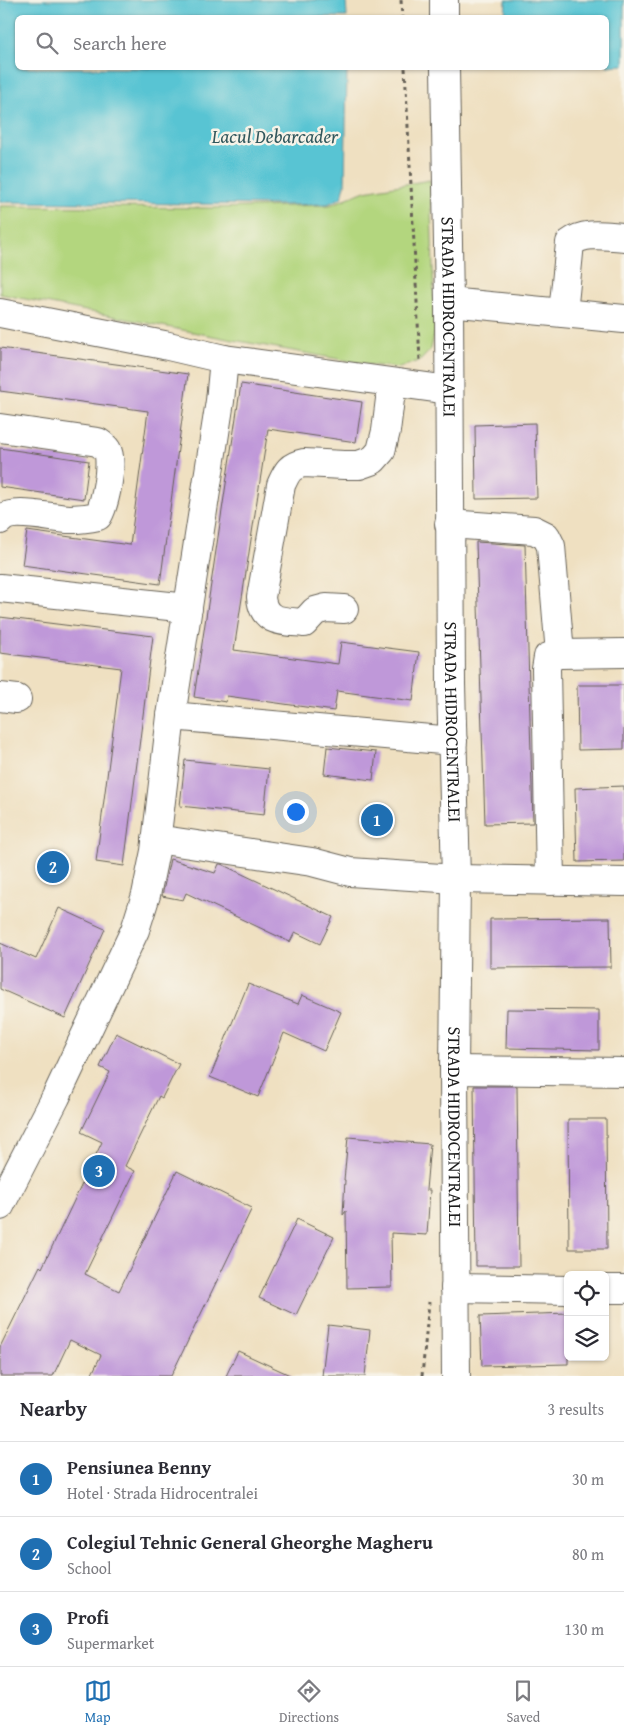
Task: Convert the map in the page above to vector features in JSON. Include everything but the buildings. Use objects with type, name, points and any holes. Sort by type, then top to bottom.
[{"type":"street","points":[[444,0],[444,15]]},
{"type":"street","name":"STRADA HIDROCENTRALEI","points":[[445,70],[449,302],[449,524],[456,879],[454,1070],[456,1376]]},
{"type":"street","points":[[563,313],[570,243],[577,238],[587,235],[624,237]]},
{"type":"street","points":[[449,302],[624,319]]},
{"type":"street","points":[[0,313],[164,345],[224,359],[392,384],[449,390]]},
{"type":"street","points":[[0,1206],[56,1097],[135,930],[146,895],[156,839],[171,716],[220,401],[224,359]]},
{"type":"street","points":[[344,609],[326,608],[315,611],[304,623],[276,620],[267,615],[262,606],[261,597],[281,485],[286,473],[295,465],[359,465],[373,460],[381,451],[386,431],[392,384]]},
{"type":"street","points":[[0,428],[98,442],[106,449],[110,460],[103,507],[98,516],[70,519],[16,514],[3,517],[0,520]]},
{"type":"street","points":[[449,524],[534,530],[546,536],[551,546],[560,654]]},
{"type":"street","points":[[0,588],[188,608]]},
{"type":"street","points":[[550,881],[546,669],[548,657],[560,654],[624,653]]},
{"type":"street","points":[[171,716],[453,741]]},
{"type":"street","points":[[156,839],[312,862],[350,872],[456,879],[624,882]]},
{"type":"street","points":[[454,1070],[624,1072]]},
{"type":"street","points":[[455,1288],[564,1290]]},
{"type":"street","points":[[609,1289],[624,1289]]},
{"type":"path","points":[[402,0],[402,15]]},
{"type":"green space","points":[[430,180],[435,330],[431,349],[421,360],[399,368],[371,365],[233,340],[0,294],[0,206],[213,208],[330,205],[365,191]]},
{"type":"water","name":"Lacul Debarcader","points":[[0,0],[346,0],[347,15],[15,15],[15,70],[347,70],[345,186],[341,198],[328,204],[286,205],[0,202]]},
{"type":"water","points":[[506,0],[624,0],[624,65],[609,66],[609,15],[505,15]]},
{"type":"place","name":"Pensiunea Benny","points":[[377,820]]},
{"type":"place","name":"Colegiul Tehnic General Gheorghe Magheru","points":[[53,867]]},
{"type":"place","name":"Profi","points":[[99,1171]]}]
